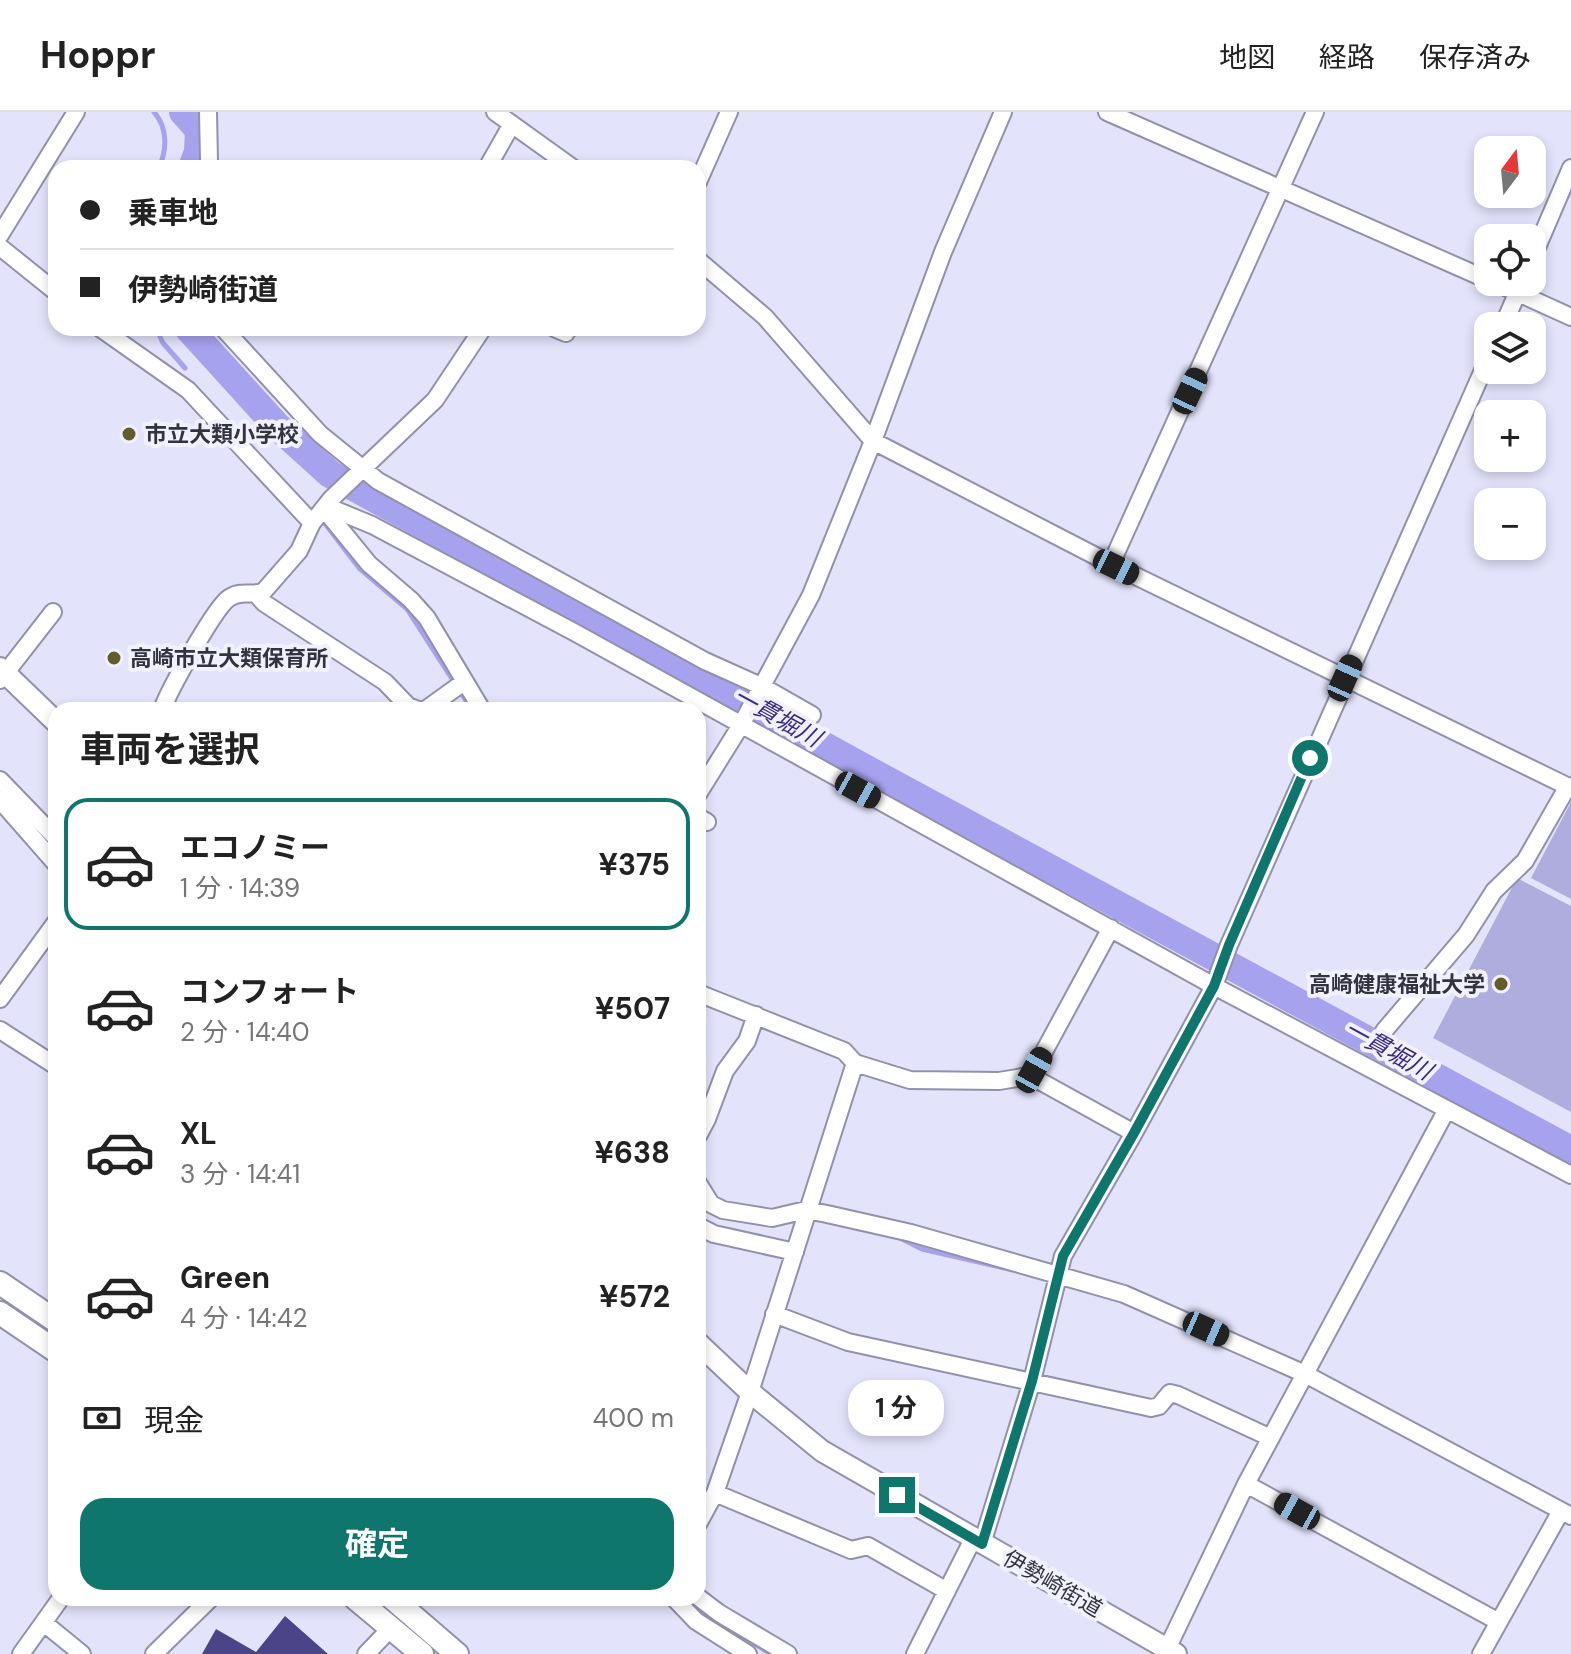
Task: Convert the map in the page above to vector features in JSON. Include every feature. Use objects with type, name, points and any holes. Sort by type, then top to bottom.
[{"type":"highway","points":[[0,1283],[48,1316]]},
{"type":"highway","points":[[0,1313],[48,1346]]},
{"type":"highway","points":[[365,1606],[422,1654]]},
{"type":"highway","points":[[401,1606],[457,1654]]},
{"type":"main road","points":[[2,674],[48,715]]},
{"type":"main road","name":"伊勢崎街道","points":[[706,1351],[750,1392],[822,1451],[1164,1650]]},
{"type":"street","points":[[0,235],[76,112]]},
{"type":"street","points":[[208,112],[209,160]]},
{"type":"street","points":[[495,112],[562,160]]},
{"type":"street","points":[[706,164],[729,112]]},
{"type":"street","points":[[706,781],[762,689],[811,595],[873,441],[943,252],[1003,112]]},
{"type":"street","points":[[1107,112],[1474,274]]},
{"type":"street","points":[[1111,564],[1315,112]]},
{"type":"street","points":[[492,160],[512,124]]},
{"type":"street","points":[[1546,226],[1571,168]]},
{"type":"street","points":[[0,247],[48,286]]},
{"type":"street","points":[[706,267],[765,317],[873,441],[1111,564],[1569,787],[1525,861],[1494,891],[1466,935],[1384,1031]]},
{"type":"street","points":[[1535,296],[1571,317]]},
{"type":"street","points":[[111,336],[188,390],[312,523]]},
{"type":"street","points":[[230,336],[320,434],[360,472],[705,661],[812,715]]},
{"type":"street","points":[[166,702],[222,604],[237,594],[257,595],[264,591],[299,551],[312,523],[327,505],[435,400],[478,336]]},
{"type":"street","points":[[915,1654],[947,1591],[978,1541],[1032,1381],[1063,1256],[1215,983],[1345,678],[1477,384]]},
{"type":"street","points":[[327,505],[369,564],[427,618],[477,702]]},
{"type":"street","points":[[327,505],[386,532],[703,702]]},
{"type":"street","points":[[257,595],[264,603],[385,682],[404,702]]},
{"type":"street","points":[[2,674],[53,612]]},
{"type":"street","points":[[436,702],[464,682]]},
{"type":"street","points":[[706,704],[1446,1111],[1571,1175]]},
{"type":"street","points":[[0,780],[48,830]]},
{"type":"street","points":[[0,800],[48,855]]},
{"type":"street","points":[[1111,928],[1034,1070],[1036,1079],[1134,1133]]},
{"type":"street","points":[[0,999],[48,933]]},
{"type":"street","points":[[706,996],[844,1051],[855,1063],[910,1080],[999,1081],[1035,1075]]},
{"type":"street","points":[[706,1121],[725,1071],[747,1041],[756,1015]]},
{"type":"street","points":[[0,1030],[48,1061]]},
{"type":"street","points":[[706,1509],[715,1493],[750,1392],[855,1063]]},
{"type":"street","points":[[1164,1650],[1246,1484],[1446,1111]]},
{"type":"street","points":[[706,1196],[711,1204],[723,1210],[772,1218],[809,1211],[911,1233],[1124,1294],[1305,1374],[1566,1513],[1481,1654]]},
{"type":"street","points":[[706,1230],[795,1252]]},
{"type":"street","points":[[774,1314],[848,1342],[1151,1408],[1159,1406],[1170,1393],[1271,1438]]},
{"type":"street","points":[[1246,1484],[1499,1622]]},
{"type":"street","points":[[715,1493],[851,1550],[868,1546],[947,1591]]},
{"type":"street","points":[[706,1603],[788,1654]]},
{"type":"street","points":[[21,1654],[56,1606]]},
{"type":"street","points":[[154,1654],[203,1606]]},
{"type":"street","points":[[682,1606],[696,1621],[748,1654]]},
{"type":"street","points":[[44,1623],[82,1654]]},
{"type":"street","points":[[366,1654],[391,1628]]},
{"type":"shaded area","points":[[1571,802],[1571,899],[1531,878]]},
{"type":"shaded area","name":"高崎健康福祉大学","points":[[1517,878],[1571,906],[1571,1112],[1433,1038]]},
{"type":"building","points":[[285,1616],[328,1654],[202,1654],[216,1629],[256,1652]]},
{"type":"waterway","points":[[154,112],[162,125],[165,139],[162,160]]},
{"type":"waterway","name":"一貫堀川","points":[[183,112],[199,130],[195,160]]},
{"type":"waterway","points":[[160,336],[185,368]]},
{"type":"waterway","name":"一貫堀川","points":[[195,336],[277,426],[330,474],[872,772],[1571,1150]]},
{"type":"waterway","points":[[323,521],[359,568],[407,609],[467,702]]},
{"type":"waterway","points":[[34,827],[48,842]]},
{"type":"waterway","points":[[900,1238],[922,1249],[1013,1270]]},
{"type":"waterway","points":[[698,1606],[771,1654]]},
{"type":"place","name":"市立大類小学校","points":[[129,434]]},
{"type":"place","name":"高崎市立大類保育所","points":[[114,658]]},
{"type":"place","name":"高崎健康福祉大学","points":[[1501,984]]},
{"type":"route","points":[[897,1495],[982,1544],[1032,1381],[1063,1256],[1214,986],[1310,758]]}]
